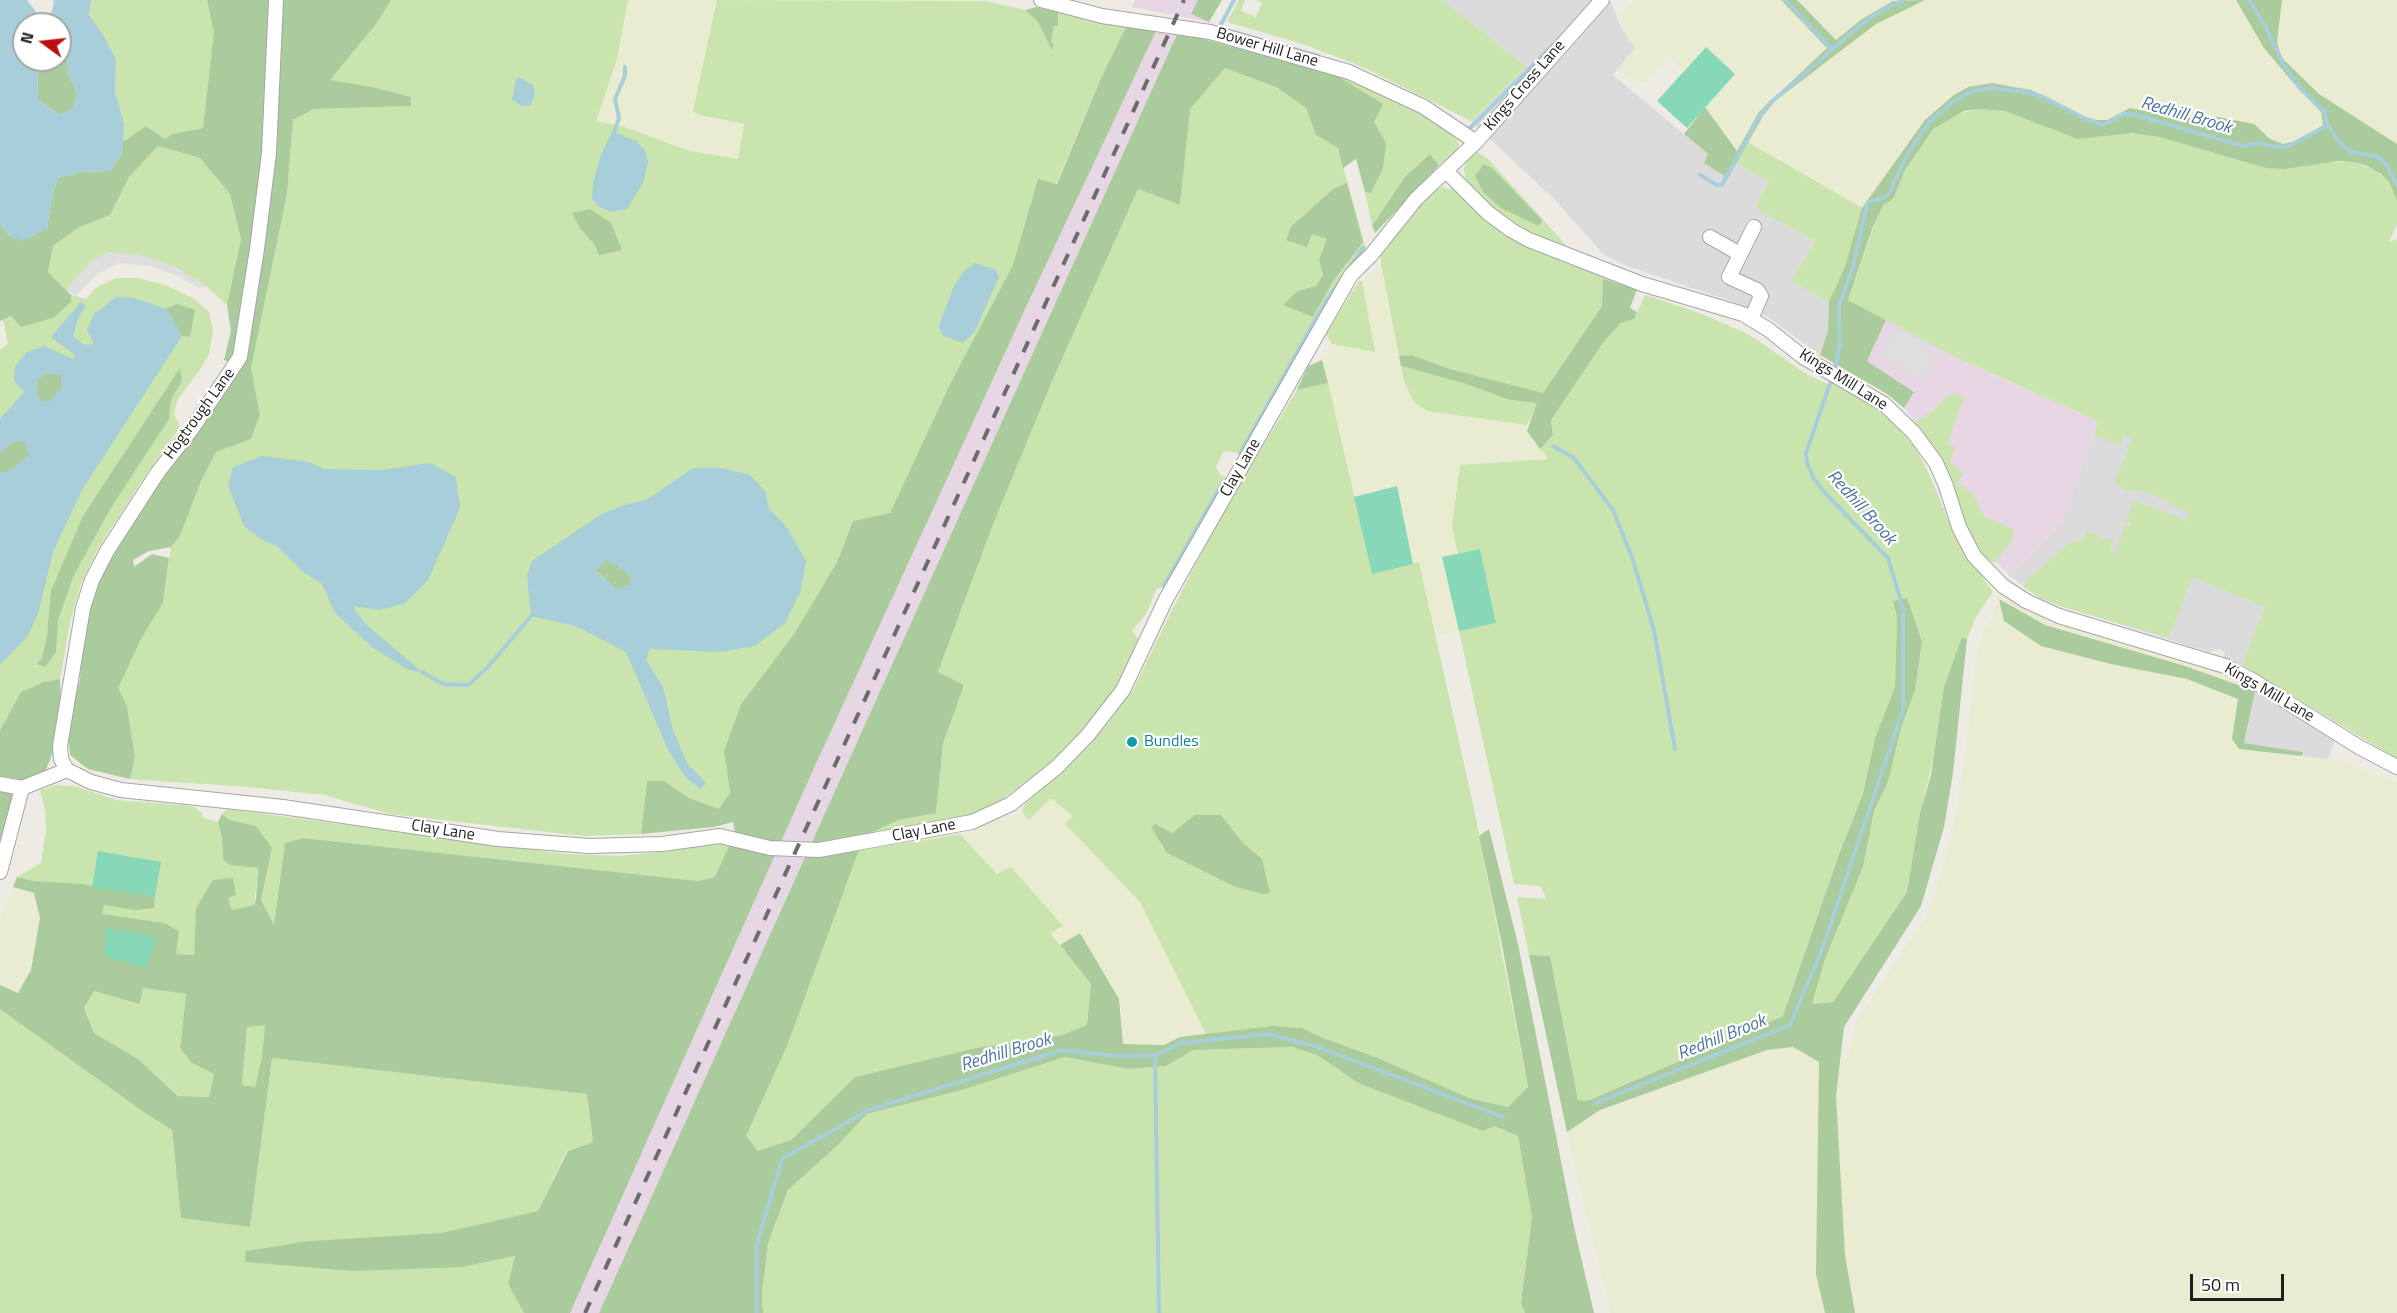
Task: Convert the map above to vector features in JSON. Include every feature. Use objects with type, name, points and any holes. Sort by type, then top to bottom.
[{"type":"street","name":"Hogtrough Lane","points":[[67,770],[61,759],[60,746],[83,608],[93,580],[107,551],[140,498],[191,430],[240,357],[269,153],[276,0]]},
{"type":"street","name":"Bower Hill Lane","points":[[1041,0],[1102,16],[1210,32],[1349,72],[1424,107],[1476,142]]},
{"type":"street","name":"Kings Cross Lane","points":[[1446,171],[1476,142],[1602,0]]},
{"type":"street","name":"Clay Lane","points":[[67,770],[91,782],[130,791],[283,807],[498,839],[589,846],[662,844],[720,836],[770,848],[819,850],[972,822],[1011,804],[1057,767],[1088,735],[1123,690],[1166,599],[1352,275],[1416,199],[1446,171]]},
{"type":"street","name":"Kings Mill Lane","points":[[1446,171],[1488,213],[1529,240],[1642,284],[1728,308],[1751,319],[1803,357],[1891,409],[1921,441],[1939,470],[1970,550],[2003,586],[2026,601],[2060,616],[2168,647],[2232,669],[2359,747],[2397,767]]},
{"type":"street","points":[[1751,319],[1761,296],[1757,290],[1726,283],[1754,227]]},
{"type":"street","points":[[1710,237],[1740,254]]},
{"type":"street","points":[[0,784],[22,788],[67,770]]},
{"type":"street","points":[[0,872],[22,788]]},
{"type":"shaded area","points":[[1135,0],[1222,0],[1209,22],[1132,7]]},
{"type":"shaded area","points":[[1442,0],[1610,0],[1621,27],[1635,48],[1613,75],[1709,155],[1705,163],[1728,178],[1736,163],[1769,182],[1755,208],[1815,241],[1792,281],[1829,302],[1828,331],[1820,355],[1768,317],[1748,307],[1627,266],[1604,255],[1554,199],[1471,121],[1526,66]]},
{"type":"shaded area","points":[[1158,27],[1178,32],[599,1313],[570,1313],[814,768]]},
{"type":"shaded area","points":[[110,252],[140,255],[172,265],[206,286],[199,288],[178,276],[150,266],[119,263],[96,275],[75,296],[66,290],[91,261]]},
{"type":"shaded area","points":[[1886,320],[1987,372],[2099,421],[2062,522],[2010,576],[1988,554],[1933,446],[1904,408],[1914,392],[1867,361]]},
{"type":"shaded area","points":[[1896,327],[1938,352],[1922,380],[1880,355]]},
{"type":"shaded area","points":[[2099,421],[2127,430],[2266,607],[2242,665],[2223,660],[2225,652],[2219,649],[2210,652],[2060,606],[2040,598],[2010,576],[2062,522]]},
{"type":"shaded area","points":[[2255,691],[2335,740],[2328,759],[2302,756],[2303,752],[2244,743]]},
{"type":"green space","points":[[91,0],[207,0],[215,32],[203,128],[172,134],[165,139],[146,126],[123,142],[124,123],[115,92],[116,59],[89,15]]},
{"type":"green space","points":[[207,0],[391,0],[377,23],[330,80],[377,88],[411,97],[411,106],[314,109],[293,120],[287,194],[251,368],[260,415],[251,439],[216,452],[201,481],[180,536],[171,547],[149,551],[133,560],[134,567],[152,554],[169,558],[163,603],[141,639],[118,688],[127,706],[135,757],[130,779],[88,769],[70,755],[67,727],[80,679],[82,643],[91,603],[104,568],[142,506],[190,443],[240,367],[224,360],[231,331],[227,305],[241,239],[230,194],[200,158],[158,146],[129,177],[110,215],[79,227],[53,246],[48,272],[71,295],[71,302],[53,318],[21,327],[11,316],[0,321],[0,224],[11,237],[47,229],[52,195],[58,178],[80,172],[110,171],[123,153],[123,142],[146,126],[165,139],[172,134],[203,128],[214,32]]},
{"type":"green space","points":[[391,0],[628,0],[617,59],[596,121],[624,127],[690,151],[738,159],[744,124],[696,114],[693,111],[717,0],[986,1],[1025,10],[1038,22],[1051,43],[1054,26],[1058,26],[1058,12],[1126,27],[1101,78],[1056,184],[1038,180],[1013,265],[951,382],[890,513],[853,521],[837,562],[794,634],[741,704],[724,751],[730,793],[719,810],[689,798],[664,781],[647,781],[641,834],[583,836],[390,814],[324,795],[130,779],[135,757],[127,706],[117,688],[141,639],[163,603],[171,547],[180,536],[201,481],[216,452],[251,439],[260,415],[251,368],[287,194],[293,120],[314,109],[411,106],[411,97],[377,88],[329,81],[377,23]]},
{"type":"green space","points":[[608,0],[717,0],[696,114],[744,124],[738,159],[690,151],[624,127],[596,121],[499,68]]},
{"type":"green space","points":[[1198,0],[1222,0],[1209,22],[1191,14]]},
{"type":"green space","points":[[1239,0],[1245,0],[1241,11],[1256,17],[1262,3],[1256,0],[1442,0],[1526,66],[1471,121],[1365,68],[1306,45],[1227,22]]},
{"type":"green space","points":[[1633,0],[1786,0],[1827,48],[1771,98],[1746,134],[1737,152],[1705,107],[1735,73],[1706,47],[1684,71],[1668,57],[1646,83],[1631,80],[1618,69],[1635,48],[1618,17]]},
{"type":"green space","points":[[1781,0],[1797,0],[1836,40],[1862,19],[1893,1],[1925,0],[1876,24],[1775,101],[1763,116],[1728,178],[1704,163],[1708,154],[1684,134],[1705,107],[1737,151],[1759,112],[1827,48]]},
{"type":"green space","points":[[1797,0],[1895,0],[1862,19],[1836,40]]},
{"type":"green space","points":[[1922,0],[2246,0],[2274,54],[2338,121],[2299,148],[2110,118],[2090,119],[2042,94],[2014,86],[2000,84],[1961,90],[1925,120],[1862,208],[1748,142],[1775,101],[1876,19]]},
{"type":"green space","points":[[2236,0],[2282,0],[2277,42],[2281,57],[2319,94],[2397,144],[2397,201],[2389,182],[2381,174],[2365,165],[2353,162],[2338,161],[2285,169],[2266,168],[2160,137],[2131,133],[2078,139],[2005,111],[1977,109],[1964,111],[1933,129],[1905,170],[1894,197],[1883,205],[1872,229],[1848,300],[1886,320],[1867,361],[1914,392],[1904,408],[1887,394],[1820,355],[1828,331],[1829,302],[1844,269],[1862,208],[1925,120],[1954,95],[1968,87],[1992,83],[2031,90],[2085,117],[2097,120],[2107,120],[2130,108],[2180,118],[2219,117],[2254,124],[2270,139],[2283,144],[2299,140],[2323,125],[2321,112],[2264,48]]},
{"type":"green space","points":[[2282,0],[2397,0],[2397,144],[2319,94],[2281,57],[2277,42]]},
{"type":"green space","points":[[1036,7],[1058,12],[1058,26],[1054,26],[1052,50],[1038,22],[1025,10]]},
{"type":"green space","points":[[1126,27],[1158,27],[814,768],[570,1313],[524,1313],[508,1284],[515,1256],[462,1267],[353,1271],[245,1262],[246,1251],[308,1241],[441,1233],[538,1211],[568,1151],[593,1142],[587,1094],[272,1058],[250,1227],[181,1218],[172,1130],[0,1009],[0,985],[18,993],[31,970],[40,918],[34,893],[13,887],[17,877],[34,881],[81,884],[155,897],[154,908],[135,910],[104,905],[102,914],[164,923],[179,931],[176,954],[194,955],[196,908],[213,880],[233,878],[236,895],[228,898],[232,910],[254,905],[256,898],[258,868],[230,865],[223,860],[222,837],[218,822],[222,814],[230,820],[256,826],[272,848],[261,900],[274,925],[285,843],[303,838],[698,881],[715,877],[735,832],[733,822],[713,827],[641,834],[647,781],[664,781],[689,798],[719,809],[730,793],[724,751],[741,704],[794,634],[837,562],[853,521],[890,513],[951,382],[1013,265],[1038,179],[1057,184],[1101,78]],"holes":[[[143,988],[186,994],[180,1048],[192,1063],[214,1074],[209,1097],[178,1096],[138,1059],[94,1033],[84,1008],[94,991],[140,1004]],[[265,1025],[262,1057],[255,1087],[242,1085],[247,1027]]]},
{"type":"green space","points":[[1178,32],[1336,75],[1383,104],[1374,122],[1386,143],[1383,168],[1371,193],[1365,192],[1356,159],[1343,168],[1338,148],[1316,135],[1306,108],[1276,87],[1225,68],[1190,109],[1180,205],[1138,189],[1053,379],[994,522],[938,672],[964,685],[943,744],[936,813],[899,820],[864,836],[787,1046],[746,1136],[758,1151],[791,1140],[855,1077],[976,1048],[1062,1035],[1087,1025],[1091,984],[1060,945],[1080,933],[1119,999],[1123,1044],[1164,1045],[1180,1037],[1272,1026],[1302,1028],[1469,1098],[1508,1107],[1528,1087],[1479,836],[1489,829],[1518,944],[1574,1227],[1594,1313],[1525,1313],[1521,1302],[1532,1218],[1518,1136],[1494,1126],[1483,1131],[1358,1083],[1317,1055],[1292,1047],[1193,1050],[1166,1066],[1128,1069],[1065,1057],[962,1090],[867,1114],[838,1145],[788,1190],[768,1243],[762,1293],[763,1313],[599,1313]]},
{"type":"green space","points":[[1706,47],[1735,74],[1687,128],[1657,101]]},
{"type":"green space","points":[[1225,68],[1276,87],[1306,108],[1316,135],[1338,148],[1366,249],[1351,269],[1243,456],[1224,451],[1216,467],[1220,475],[1228,479],[1167,588],[1157,588],[1146,614],[1132,631],[1140,641],[1121,679],[1077,737],[1044,769],[987,810],[962,818],[864,836],[899,820],[936,813],[943,744],[964,685],[938,672],[994,522],[1053,379],[1138,189],[1180,205],[1189,109]]},
{"type":"green space","points":[[37,72],[69,72],[77,92],[73,108],[66,113],[59,114],[38,100]]},
{"type":"green space","points":[[1336,75],[1347,76],[1422,112],[1447,129],[1455,136],[1459,144],[1458,150],[1439,165],[1430,154],[1405,177],[1372,226],[1365,192],[1371,193],[1386,143],[1373,122]]},
{"type":"green space","points":[[1977,109],[2005,111],[2098,131],[2164,136],[2285,169],[2328,162],[2353,162],[2375,170],[2389,182],[2397,201],[2397,224],[2389,242],[2397,239],[2397,759],[2242,665],[2265,607],[2192,577],[2169,638],[2060,606],[2040,598],[2023,587],[2029,578],[2070,543],[2083,540],[2086,531],[2113,541],[2109,551],[2116,552],[2125,525],[2130,526],[2131,522],[2126,521],[2134,500],[2187,521],[2189,513],[2156,496],[2142,491],[2126,490],[2116,485],[2115,481],[2133,438],[2124,435],[2120,445],[2094,435],[2098,421],[1953,356],[1848,300],[1877,217],[1883,205],[1894,197],[1905,170],[1927,137],[1933,129],[1954,115]]},
{"type":"green space","points":[[1748,142],[1862,208],[1844,269],[1829,302],[1791,281],[1815,241],[1755,208],[1769,182],[1736,163]]},
{"type":"green space","points":[[158,146],[200,158],[230,194],[241,239],[227,305],[206,286],[172,265],[110,252],[91,261],[66,290],[48,272],[53,246],[78,227],[110,215],[129,177]]},
{"type":"green space","points":[[1476,151],[1489,160],[1566,245],[1564,247],[1533,236],[1505,219],[1482,198],[1465,178],[1464,168],[1468,158]]},
{"type":"green space","points":[[1430,154],[1439,165],[1375,233],[1372,226],[1405,177]]},
{"type":"green space","points":[[1484,164],[1493,169],[1542,220],[1539,226],[1501,208],[1484,193],[1475,176]]},
{"type":"green space","points":[[1347,183],[1363,242],[1333,281],[1313,317],[1283,305],[1298,291],[1316,286],[1323,275],[1319,260],[1327,239],[1312,234],[1307,247],[1286,240],[1291,227],[1333,189]]},
{"type":"green space","points":[[1443,187],[1455,190],[1495,227],[1515,241],[1632,286],[1637,290],[1603,280],[1602,306],[1543,393],[1450,369],[1411,355],[1399,356],[1381,253],[1395,233],[1431,192]]},
{"type":"green space","points":[[590,209],[611,223],[622,250],[599,255],[595,245],[580,228],[572,213]]},
{"type":"green space","points":[[1381,263],[1405,384],[1415,403],[1427,411],[1527,425],[1527,431],[1550,459],[1487,462],[1496,623],[1436,636],[1419,562],[1372,574],[1322,360],[1332,344],[1374,352],[1362,281]]},
{"type":"green space","points":[[116,278],[137,278],[165,285],[193,298],[209,312],[213,331],[209,354],[178,399],[174,413],[180,427],[97,550],[80,586],[70,622],[60,679],[44,682],[21,692],[0,730],[0,350],[8,343],[3,320],[11,316],[71,302],[71,295],[86,299],[97,287]]},
{"type":"green space","points":[[1603,279],[1637,290],[1630,308],[1637,312],[1634,319],[1621,323],[1605,340],[1551,420],[1553,435],[1540,449],[1527,431],[1537,403],[1510,400],[1463,383],[1401,366],[1399,356],[1411,355],[1450,369],[1543,393],[1602,306]]},
{"type":"green space","points":[[1359,281],[1362,281],[1375,352],[1332,344],[1326,334]]},
{"type":"green space","points":[[1645,295],[1697,312],[1748,334],[1808,375],[1830,385],[1832,382],[1887,417],[1915,447],[1931,478],[1954,535],[1993,592],[1976,617],[1967,639],[1963,637],[1920,813],[1907,892],[1833,1002],[1812,1004],[1825,959],[1863,867],[1874,811],[1888,782],[1901,728],[1915,689],[1922,642],[1907,598],[1893,601],[1897,617],[1895,687],[1875,738],[1863,794],[1838,857],[1783,1016],[1586,1101],[1578,1100],[1550,956],[1529,955],[1517,897],[1546,899],[1541,886],[1514,884],[1459,631],[1496,623],[1480,549],[1458,554],[1452,526],[1460,465],[1549,459],[1540,449],[1553,435],[1551,420],[1605,340],[1621,323],[1634,319]]},
{"type":"green space","points":[[177,304],[195,310],[190,337],[182,336],[166,309]]},
{"type":"green space","points":[[1322,360],[1328,383],[1297,390],[1308,366]]},
{"type":"green space","points":[[1401,366],[1463,383],[1510,400],[1538,403],[1527,425],[1427,411],[1415,403],[1405,384]]},
{"type":"green space","points":[[180,368],[182,381],[171,399],[169,419],[110,509],[74,575],[58,619],[56,652],[45,667],[37,664],[42,658],[47,636],[51,591],[83,516]]},
{"type":"green space","points":[[47,373],[61,374],[62,388],[48,403],[38,399],[36,391],[37,379]]},
{"type":"green space","points":[[1328,383],[1372,573],[1419,562],[1474,809],[1528,1088],[1508,1107],[1469,1098],[1302,1028],[1272,1026],[1206,1034],[1140,902],[1065,824],[1072,816],[1051,798],[1029,820],[1022,812],[1025,804],[1092,743],[1133,690],[1223,512],[1297,390]],"holes":[[[1221,815],[1243,843],[1262,859],[1233,886],[1167,853],[1152,827],[1156,824],[1172,833]]]},
{"type":"green space","points":[[1955,394],[1964,398],[1947,444],[1955,447],[1950,462],[1963,474],[1958,482],[1975,497],[1984,517],[2013,529],[2014,532],[2012,540],[1994,563],[1985,557],[1975,544],[1962,519],[1938,456],[1915,423],[1949,395]]},
{"type":"green space","points":[[17,440],[26,444],[29,456],[7,473],[0,472],[0,452]]},
{"type":"green space","points":[[1397,486],[1413,564],[1372,574],[1354,497]]},
{"type":"green space","points":[[1480,549],[1496,623],[1459,631],[1442,557]]},
{"type":"green space","points":[[607,560],[624,570],[631,578],[629,585],[618,590],[595,570]]},
{"type":"green space","points":[[1907,598],[1922,642],[1915,690],[1901,728],[1888,782],[1874,811],[1863,867],[1825,959],[1812,1004],[1833,1002],[1907,892],[1920,813],[1931,775],[1944,687],[1962,637],[1967,639],[1953,773],[1944,827],[1921,906],[1844,1027],[1836,1096],[1845,1255],[1855,1313],[1825,1313],[1816,1274],[1819,1062],[1793,1047],[1767,1050],[1600,1110],[1567,1132],[1529,955],[1550,956],[1578,1100],[1587,1101],[1783,1016],[1838,857],[1863,794],[1875,738],[1895,687],[1897,617],[1893,601]]},
{"type":"green space","points":[[2008,598],[2049,621],[2200,666],[2252,686],[2241,730],[2241,750],[2343,761],[2397,782],[2397,1313],[1611,1313],[1567,1132],[1600,1111],[1767,1050],[1793,1047],[1820,1064],[1849,1059],[1854,1026],[1925,917],[1940,880],[1955,821],[1965,759],[1976,660],[1985,629],[1999,599],[2001,611]]},
{"type":"green space","points":[[1999,599],[2045,625],[2185,666],[2255,691],[2244,743],[2303,752],[2302,756],[2239,749],[2232,739],[2238,699],[2187,679],[2111,664],[2041,646],[2004,621]]},
{"type":"green space","points":[[60,679],[61,703],[56,745],[45,772],[31,780],[14,782],[0,779],[0,730],[21,692],[44,682]]},
{"type":"green space","points":[[57,785],[78,787],[116,800],[192,806],[202,813],[203,818],[218,822],[222,837],[223,860],[230,865],[258,868],[254,905],[232,910],[228,897],[196,908],[194,955],[175,954],[157,941],[105,956],[102,915],[92,887],[17,877],[41,863],[46,830],[45,810],[40,790]]},
{"type":"green space","points":[[0,789],[10,790],[12,794],[9,816],[0,844]]},
{"type":"green space","points":[[1051,797],[1072,817],[1065,824],[1140,902],[1206,1034],[1180,1037],[1165,1045],[1123,1044],[1123,1022],[1119,999],[1080,933],[1060,945],[961,834],[1022,812],[1029,820]]},
{"type":"green space","points":[[227,809],[565,854],[621,856],[717,843],[729,846],[715,877],[698,881],[303,838],[285,843],[274,926],[261,900],[272,848],[256,826],[230,820],[222,814]]},
{"type":"green space","points":[[1195,815],[1221,815],[1243,843],[1262,859],[1270,893],[1263,894],[1233,886],[1167,853],[1151,827],[1156,824],[1172,833]]},
{"type":"green space","points":[[960,834],[997,874],[1011,867],[1063,926],[1050,933],[1091,984],[1087,1025],[1062,1035],[976,1048],[855,1077],[791,1140],[758,1151],[746,1136],[787,1046],[856,851]]},
{"type":"green space","points":[[98,851],[161,862],[155,897],[92,887]]},
{"type":"green space","points":[[13,887],[34,893],[40,918],[31,970],[18,993],[0,985],[0,921]]},
{"type":"green space","points":[[106,928],[150,936],[157,941],[146,968],[105,956]]},
{"type":"green space","points":[[143,988],[186,994],[180,1048],[192,1063],[214,1074],[209,1097],[179,1096],[138,1059],[94,1033],[84,1008],[94,991],[140,1004]]},
{"type":"green space","points":[[0,1009],[172,1130],[181,1218],[250,1227],[272,1058],[587,1094],[593,1142],[567,1151],[538,1211],[441,1233],[308,1241],[246,1251],[462,1267],[515,1256],[508,1284],[524,1313],[0,1313]]},
{"type":"green space","points":[[265,1025],[262,1057],[255,1088],[242,1085],[247,1026]]},
{"type":"green space","points":[[1292,1047],[1317,1055],[1358,1083],[1494,1126],[1518,1136],[1532,1218],[1521,1302],[1525,1313],[763,1313],[762,1293],[768,1243],[788,1190],[838,1145],[867,1114],[962,1090],[1065,1057],[1128,1069],[1166,1066],[1193,1050]]},
{"type":"water","points":[[0,0],[27,0],[36,12],[12,12],[12,72],[37,72],[38,100],[59,114],[66,113],[73,107],[77,92],[69,72],[72,72],[72,12],[51,12],[53,0],[91,0],[89,15],[116,59],[115,92],[124,123],[123,153],[110,171],[80,172],[58,178],[52,195],[47,229],[23,241],[11,237],[0,224]]},
{"type":"water","points":[[519,77],[533,85],[535,95],[530,106],[522,106],[512,100],[516,79]]},
{"type":"water","points":[[611,133],[617,133],[636,141],[645,150],[648,162],[643,183],[627,209],[612,212],[599,207],[592,199],[593,183],[600,158]]},
{"type":"water","points":[[975,263],[996,270],[999,277],[975,331],[963,343],[942,335],[939,325],[954,286],[964,271]]},
{"type":"water","points":[[116,297],[134,298],[166,309],[182,336],[82,490],[53,552],[38,614],[27,637],[0,665],[0,472],[7,473],[29,456],[26,444],[17,440],[0,452],[0,419],[24,392],[14,381],[15,366],[27,352],[44,346],[73,359],[75,355],[51,337],[81,302],[86,306],[78,318],[73,336],[84,345],[94,344],[87,330],[94,314]],"holes":[[[47,373],[61,375],[62,388],[48,402],[38,399],[37,379]]]},
{"type":"water","points":[[262,456],[309,462],[324,469],[381,470],[430,463],[456,477],[460,508],[428,580],[404,604],[379,610],[354,606],[367,625],[422,672],[408,670],[372,647],[335,613],[322,584],[303,572],[277,546],[261,539],[244,526],[228,486],[233,467]]},
{"type":"water","points":[[693,468],[722,468],[750,475],[765,491],[769,509],[786,526],[806,561],[801,590],[785,623],[755,646],[720,652],[650,649],[646,660],[663,687],[673,730],[687,763],[706,783],[701,789],[687,779],[669,752],[626,652],[575,626],[531,616],[527,576],[532,561],[600,515],[621,506],[648,499]],"holes":[[[607,560],[624,570],[631,578],[629,585],[618,590],[595,571]]]},
{"type":"waterway","points":[[1234,0],[1219,28],[1318,56]]},
{"type":"waterway","points":[[1785,0],[1832,49]]},
{"type":"waterway","points":[[1700,175],[1717,185],[1722,185],[1756,122],[1769,104],[1863,23],[1882,10],[1904,0]]},
{"type":"waterway","points":[[2249,0],[2285,67],[2300,88],[2324,111],[2328,125]]},
{"type":"waterway","points":[[1465,127],[1469,129],[1560,38]]},
{"type":"waterway","points":[[614,133],[619,118],[615,99],[625,76],[625,67]]},
{"type":"waterway","name":"Redhill Brook","points":[[1834,371],[1840,346],[1839,306],[1853,267],[1867,205],[1889,194],[1907,155],[1929,122],[1950,104],[1970,92],[1991,88],[2024,92],[2041,96],[2103,125],[2124,114],[2132,114],[2243,146],[2259,143],[2277,147],[2289,146],[2328,125],[2338,141],[2349,151],[2378,157],[2387,166],[2397,185]]},
{"type":"waterway","points":[[1241,452],[1325,303],[1363,248]]},
{"type":"waterway","name":"Redhill Brook","points":[[1595,1103],[1790,1025],[1823,947],[1903,710],[1903,608],[1888,558],[1825,493],[1814,479],[1807,463],[1806,453],[1832,378]]},
{"type":"waterway","points":[[1553,446],[1574,458],[1613,510],[1632,557],[1654,630],[1675,749]]},
{"type":"waterway","points":[[1164,586],[1223,482]]},
{"type":"waterway","points":[[422,672],[443,684],[468,685],[487,668],[531,616]]},
{"type":"waterway","name":"Redhill Brook","points":[[757,1313],[757,1244],[782,1159],[869,1110],[1062,1050],[1118,1056],[1155,1055],[1181,1043],[1268,1034],[1318,1047],[1503,1117]]},
{"type":"waterway","points":[[1155,1055],[1159,1313]]},
{"type":"railway","points":[[585,1313],[1184,0]]},
{"type":"place","name":"Bundles","points":[[1132,742]]}]
